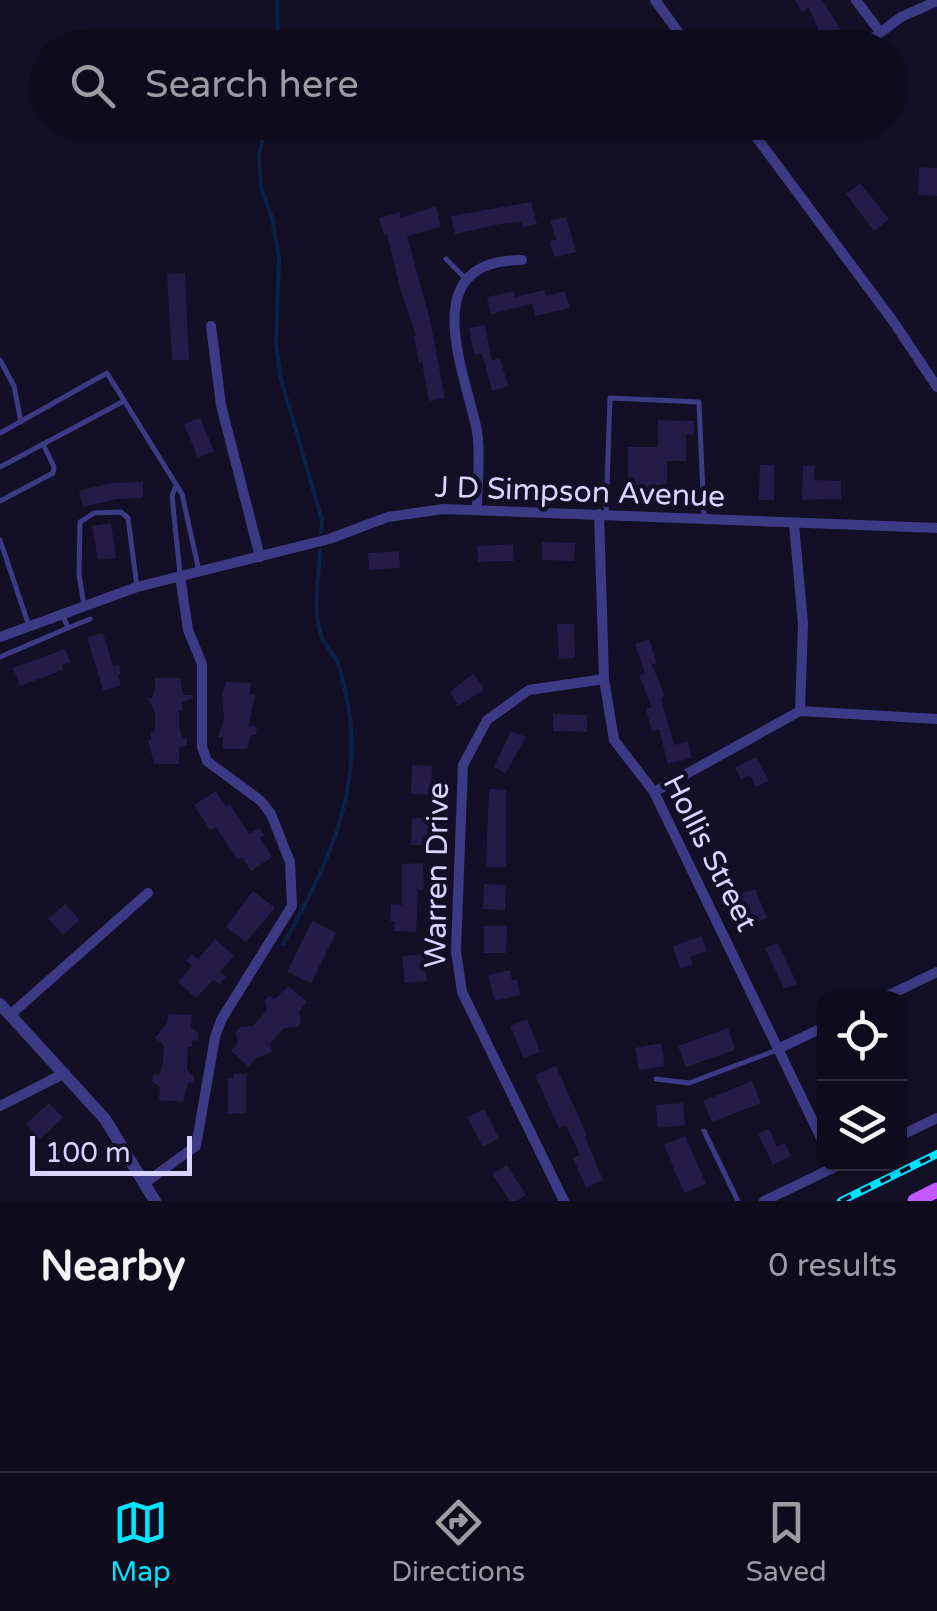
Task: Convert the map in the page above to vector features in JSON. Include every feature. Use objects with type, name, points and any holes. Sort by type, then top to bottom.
[{"type":"main road","points":[[914,1201],[937,1190]]},
{"type":"street","points":[[655,0],[677,30]]},
{"type":"street","points":[[856,0],[878,30]]},
{"type":"street","points":[[883,30],[937,1]]},
{"type":"street","points":[[758,140],[937,387]]},
{"type":"street","points":[[477,509],[478,436],[454,347],[454,305],[468,281],[498,260],[522,260]]},
{"type":"street","points":[[211,326],[221,405],[260,557]]},
{"type":"street","name":"J D Simpson Avenue","points":[[0,637],[136,586],[329,539],[388,518],[443,509],[937,528]]},
{"type":"street","name":"Hollis Street","points":[[602,514],[604,679],[614,740],[654,792],[817,1129]]},
{"type":"street","points":[[794,524],[803,624],[800,711]]},
{"type":"street","points":[[145,1183],[196,1146],[214,1037],[292,906],[290,862],[272,814],[206,762],[202,747],[202,664],[188,630],[180,576]]},
{"type":"street","name":"Warren Drive","points":[[564,1201],[462,992],[456,952],[463,766],[487,720],[529,690],[604,679]]},
{"type":"street","points":[[654,792],[800,711],[937,718]]},
{"type":"street","points":[[148,893],[5,1009],[105,1119],[155,1201]]},
{"type":"street","points":[[898,991],[937,972]]},
{"type":"street","points":[[780,1048],[817,1030]]},
{"type":"street","points":[[0,1106],[65,1073]]},
{"type":"street","points":[[907,1133],[937,1118]]},
{"type":"street","points":[[764,1201],[822,1171]]},
{"type":"lane","points":[[446,258],[468,281]]},
{"type":"lane","points":[[0,360],[14,386],[21,422]]},
{"type":"lane","points":[[0,433],[106,373],[182,494],[199,572]]},
{"type":"lane","points":[[602,514],[610,398],[699,402],[704,520]]},
{"type":"lane","points":[[0,467],[124,401]]},
{"type":"lane","points":[[0,500],[53,473],[43,444]]},
{"type":"lane","points":[[175,488],[172,496],[180,576]]},
{"type":"lane","points":[[84,606],[79,574],[80,522],[94,513],[121,512],[128,518],[136,586]]},
{"type":"lane","points":[[0,540],[29,626]]},
{"type":"lane","points":[[62,614],[68,628]]},
{"type":"lane","points":[[0,656],[90,619]]},
{"type":"lane","points":[[656,1079],[688,1083],[780,1048]]},
{"type":"lane","points":[[704,1131],[738,1201]]},
{"type":"building","points":[[795,0],[822,0],[841,30],[819,30],[809,8],[802,12]]},
{"type":"building","points":[[919,167],[937,168],[937,196],[918,195]]},
{"type":"building","points":[[860,183],[889,219],[874,231],[846,194]]},
{"type":"building","points":[[531,202],[537,224],[501,224],[455,234],[451,216]]},
{"type":"building","points":[[436,206],[441,227],[407,236],[430,320],[445,398],[429,401],[416,335],[379,218],[400,212],[401,218]]},
{"type":"building","points":[[566,217],[576,252],[554,257],[550,241],[556,240],[550,221]]},
{"type":"building","points":[[185,273],[189,360],[172,360],[167,274]]},
{"type":"building","points":[[545,290],[546,296],[565,291],[570,308],[535,316],[532,304],[491,314],[487,297],[514,291],[515,297]]},
{"type":"building","points":[[485,325],[492,361],[500,358],[508,386],[492,391],[482,353],[474,355],[469,328]]},
{"type":"building","points":[[200,418],[214,451],[198,458],[184,424]]},
{"type":"building","points":[[658,420],[694,421],[694,435],[686,434],[686,461],[667,461],[667,488],[628,488],[628,447],[658,447]]},
{"type":"building","points":[[760,465],[774,465],[774,500],[759,500]]},
{"type":"building","points":[[803,465],[815,466],[814,480],[841,481],[841,499],[802,500]]},
{"type":"building","points":[[143,482],[143,498],[83,507],[79,491],[111,483]]},
{"type":"building","points":[[111,523],[116,558],[98,560],[92,526]]},
{"type":"building","points":[[542,542],[575,543],[574,561],[542,560]]},
{"type":"building","points":[[513,544],[514,561],[478,562],[477,546]]},
{"type":"building","points":[[399,551],[400,568],[369,570],[368,553]]},
{"type":"building","points":[[557,624],[574,624],[575,658],[559,659]]},
{"type":"building","points":[[103,633],[113,666],[119,665],[121,685],[103,691],[87,637]]},
{"type":"building","points":[[649,639],[657,663],[652,665],[665,696],[661,698],[674,745],[688,741],[692,758],[668,764],[659,729],[652,731],[646,709],[652,707],[639,675],[645,673],[635,644]]},
{"type":"building","points":[[65,649],[70,662],[62,665],[63,670],[20,686],[13,668]]},
{"type":"building","points":[[474,673],[484,690],[458,706],[450,692]]},
{"type":"building","points":[[155,678],[180,678],[183,695],[193,695],[182,703],[179,711],[179,729],[187,738],[187,745],[179,748],[179,764],[154,764],[148,740],[155,732],[155,713],[148,698],[152,698]]},
{"type":"building","points":[[226,682],[251,683],[250,694],[255,694],[249,725],[257,727],[256,735],[251,735],[247,749],[223,749],[223,737],[218,737],[224,719],[222,694]]},
{"type":"building","points":[[553,714],[587,715],[587,732],[553,731]]},
{"type":"building","points":[[511,731],[526,737],[506,773],[494,767]]},
{"type":"building","points":[[756,757],[769,781],[756,787],[750,775],[741,779],[735,767]]},
{"type":"building","points":[[412,765],[432,766],[431,795],[411,794]]},
{"type":"building","points":[[489,789],[506,790],[506,867],[486,867]]},
{"type":"building","points":[[216,791],[226,806],[230,804],[249,834],[259,828],[264,835],[260,838],[272,857],[251,871],[242,857],[238,860],[216,827],[210,830],[194,805]]},
{"type":"building","points":[[412,818],[432,819],[432,845],[411,845]]},
{"type":"building","points":[[423,863],[424,890],[418,890],[416,932],[394,931],[391,904],[402,905],[402,864]]},
{"type":"building","points":[[484,884],[506,885],[505,910],[483,909]]},
{"type":"building","points":[[755,889],[767,918],[750,925],[738,895]]},
{"type":"building","points":[[253,891],[275,908],[246,942],[226,927]]},
{"type":"building","points":[[65,904],[80,920],[63,935],[48,919]]},
{"type":"building","points":[[312,921],[336,933],[311,983],[287,972]]},
{"type":"building","points":[[484,926],[507,926],[506,953],[484,953]]},
{"type":"building","points":[[702,936],[707,951],[690,957],[693,964],[680,969],[673,946]]},
{"type":"building","points":[[215,939],[234,956],[220,972],[226,977],[219,984],[214,979],[196,998],[178,982],[192,966],[186,961],[192,954],[198,959]]},
{"type":"building","points":[[778,943],[797,984],[784,989],[765,948]]},
{"type":"building","points":[[424,954],[427,981],[405,983],[402,956]]},
{"type":"building","points":[[510,970],[512,980],[517,979],[520,995],[495,1001],[488,975]]},
{"type":"building","points":[[289,986],[307,1002],[299,1012],[301,1022],[297,1027],[284,1028],[270,1043],[272,1052],[256,1058],[249,1067],[231,1051],[238,1042],[236,1032],[241,1027],[253,1026],[267,1010],[265,1000],[270,995],[274,999]]},
{"type":"building","points":[[168,1014],[192,1015],[191,1027],[198,1033],[198,1041],[192,1040],[192,1047],[188,1047],[187,1070],[194,1076],[194,1083],[188,1082],[183,1102],[159,1100],[160,1087],[152,1082],[153,1074],[159,1075],[163,1064],[164,1045],[155,1038],[167,1023]]},
{"type":"building","points":[[527,1019],[540,1052],[524,1058],[510,1026]]},
{"type":"building","points":[[728,1028],[735,1050],[686,1067],[678,1046]]},
{"type":"building","points":[[661,1043],[665,1066],[639,1070],[635,1048]]},
{"type":"building","points":[[556,1066],[603,1180],[586,1188],[573,1158],[580,1155],[566,1125],[559,1128],[535,1075]]},
{"type":"building","points":[[234,1074],[246,1074],[246,1113],[228,1114],[228,1078],[234,1078]]},
{"type":"building","points":[[752,1081],[761,1103],[712,1122],[703,1101]]},
{"type":"building","points":[[49,1103],[63,1118],[40,1139],[26,1124]]},
{"type":"building","points":[[683,1103],[685,1125],[658,1128],[656,1105]]},
{"type":"building","points":[[484,1109],[499,1138],[483,1147],[467,1117]]},
{"type":"building","points":[[769,1129],[777,1147],[785,1143],[791,1156],[773,1165],[758,1134]]},
{"type":"building","points":[[685,1136],[706,1184],[684,1193],[664,1145]]},
{"type":"building","points":[[507,1165],[526,1195],[516,1201],[510,1201],[492,1174]]},
{"type":"waterway","points":[[277,0],[278,30]]},
{"type":"waterway","points":[[262,140],[261,187],[272,218],[279,258],[276,346],[281,379],[322,520],[321,532]]},
{"type":"waterway","points":[[283,944],[326,859],[346,799],[350,768],[352,737],[342,677],[318,625],[320,551]]},
{"type":"railway","points":[[841,1201],[937,1154]]}]
